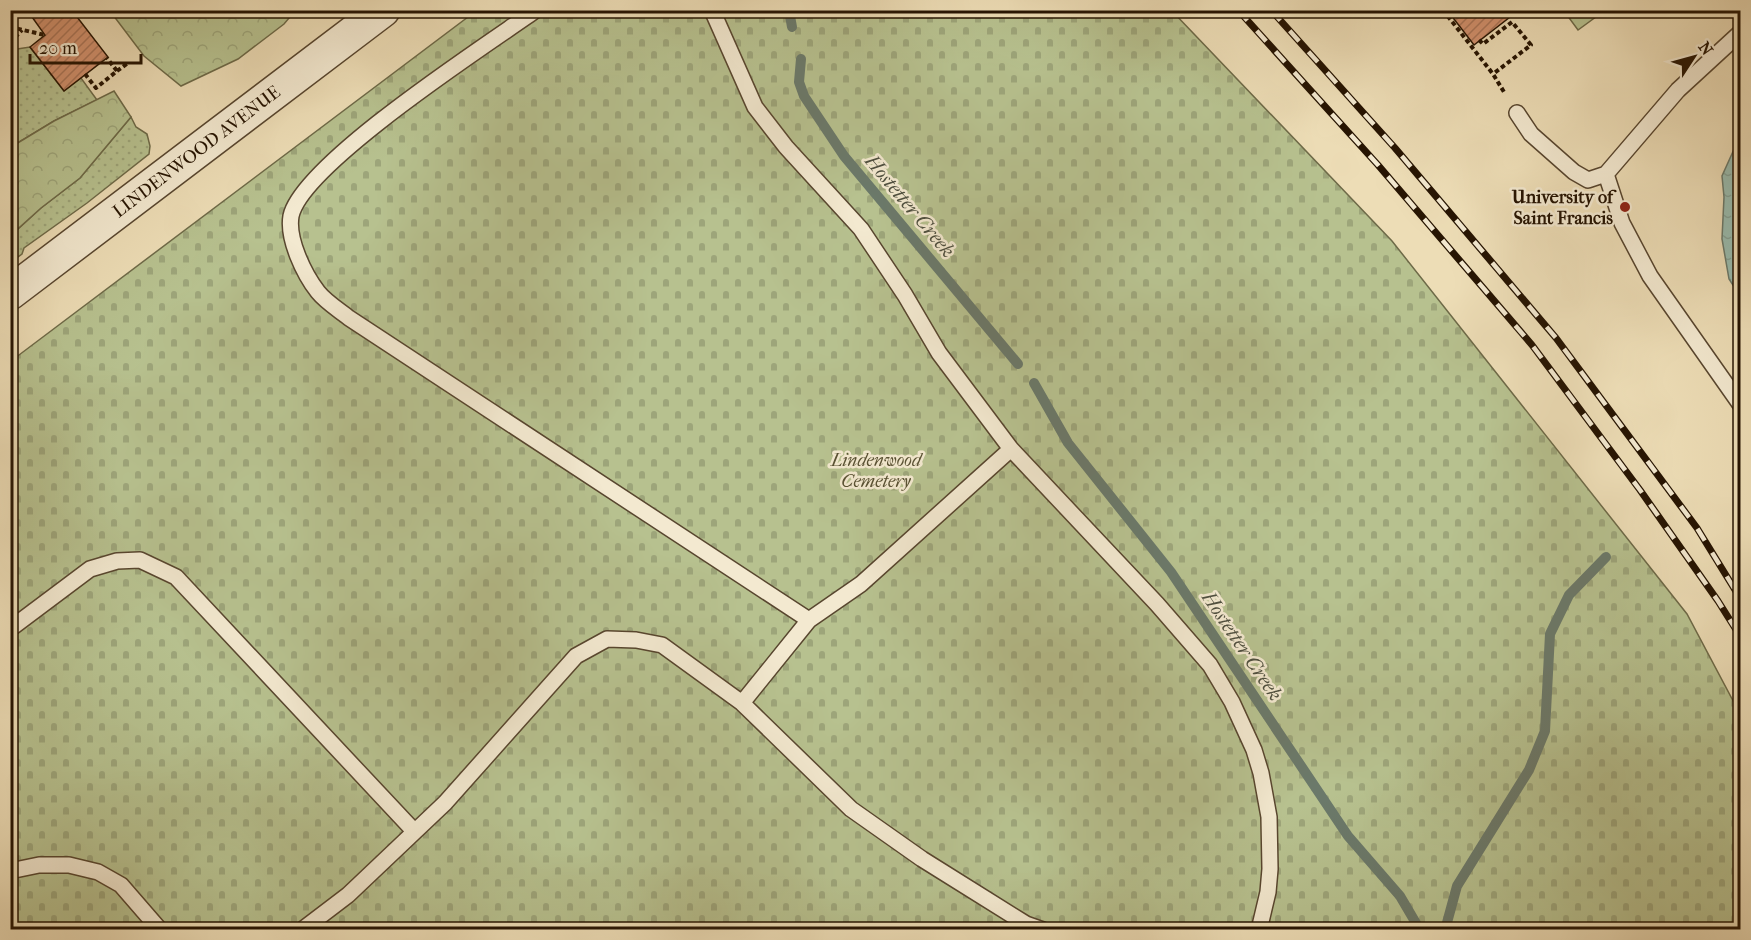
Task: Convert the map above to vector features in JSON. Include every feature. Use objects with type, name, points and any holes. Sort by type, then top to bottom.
[{"type":"street","name":"LINDENWOOD AVENUE","points":[[10,293],[383,10]]},
{"type":"lane","points":[[536,10],[428,86],[365,134],[331,163],[304,192],[291,216],[291,234],[305,271],[319,293],[349,318],[809,620]]},
{"type":"lane","points":[[712,10],[755,107],[786,147],[861,229],[906,295],[939,353],[1011,449],[1157,604],[1210,665],[1232,702],[1254,750],[1261,773],[1269,817],[1268,892],[1259,930]]},
{"type":"lane","points":[[1517,113],[1531,134],[1574,172],[1588,180],[1606,174],[1678,90],[1740,33]]},
{"type":"lane","points":[[1606,174],[1622,224],[1650,276],[1740,404]]},
{"type":"lane","points":[[742,703],[809,620],[861,584],[1011,449]]},
{"type":"lane","points":[[10,629],[90,569],[99,566],[117,561],[140,560],[176,577],[414,831]]},
{"type":"lane","points":[[302,930],[348,895],[445,803],[576,656],[607,639],[636,640],[662,645],[742,703],[850,809],[1027,927],[1043,930]]},
{"type":"lane","points":[[10,871],[39,864],[69,865],[98,872],[121,885],[160,930]]},
{"type":"path","points":[[1443,10],[1493,74],[1531,45],[1512,22],[1483,44],[1479,40]]},
{"type":"path","points":[[10,27],[45,35]]},
{"type":"path","points":[[10,43],[22,30]]},
{"type":"path","points":[[107,58],[117,71]]},
{"type":"path","points":[[85,75],[96,88],[128,63]]},
{"type":"green space","points":[[110,11],[295,11],[284,24],[238,59],[181,86],[144,56]]},
{"type":"green space","name":"Lindenwood Cemetery","points":[[476,11],[1172,11],[1392,241],[1687,614],[1740,714],[1740,929],[11,930],[11,361]]},
{"type":"green space","points":[[1564,11],[1604,11],[1578,30]]},
{"type":"green space","points":[[30,47],[64,91],[81,78],[97,100],[54,121],[11,147],[11,50]]},
{"type":"green space","points":[[114,91],[131,117],[80,178],[11,235],[11,147],[54,121]]},
{"type":"green space","points":[[131,117],[136,127],[147,134],[149,154],[87,203],[24,248],[22,254],[11,262],[10,221],[17,230],[80,178]]},
{"type":"water","points":[[1740,136],[1740,296],[1729,279],[1722,239],[1724,197],[1722,176]]},
{"type":"building","points":[[27,10],[69,10],[74,13],[108,57],[64,91],[30,47],[45,35]]},
{"type":"building","points":[[1447,10],[1519,10],[1474,45]]},
{"type":"waterway","name":"Hostetter Creek","points":[[789,10],[792,27]]},
{"type":"waterway","name":"Hostetter Creek","points":[[801,59],[799,82],[804,96],[844,156],[1018,364]]},
{"type":"waterway","name":"Hostetter Creek","points":[[1034,383],[1068,443],[1171,572],[1348,836],[1400,896],[1420,930]]},
{"type":"waterway","points":[[1445,930],[1457,886],[1529,770],[1545,731],[1550,634],[1569,595],[1606,557]]},
{"type":"railway","points":[[1238,10],[1378,165],[1532,345],[1640,490],[1740,636]]},
{"type":"railway","points":[[1271,10],[1395,148],[1556,338],[1697,528],[1740,598]]},
{"type":"place","name":"University of Saint Francis","points":[[1625,207]]}]
